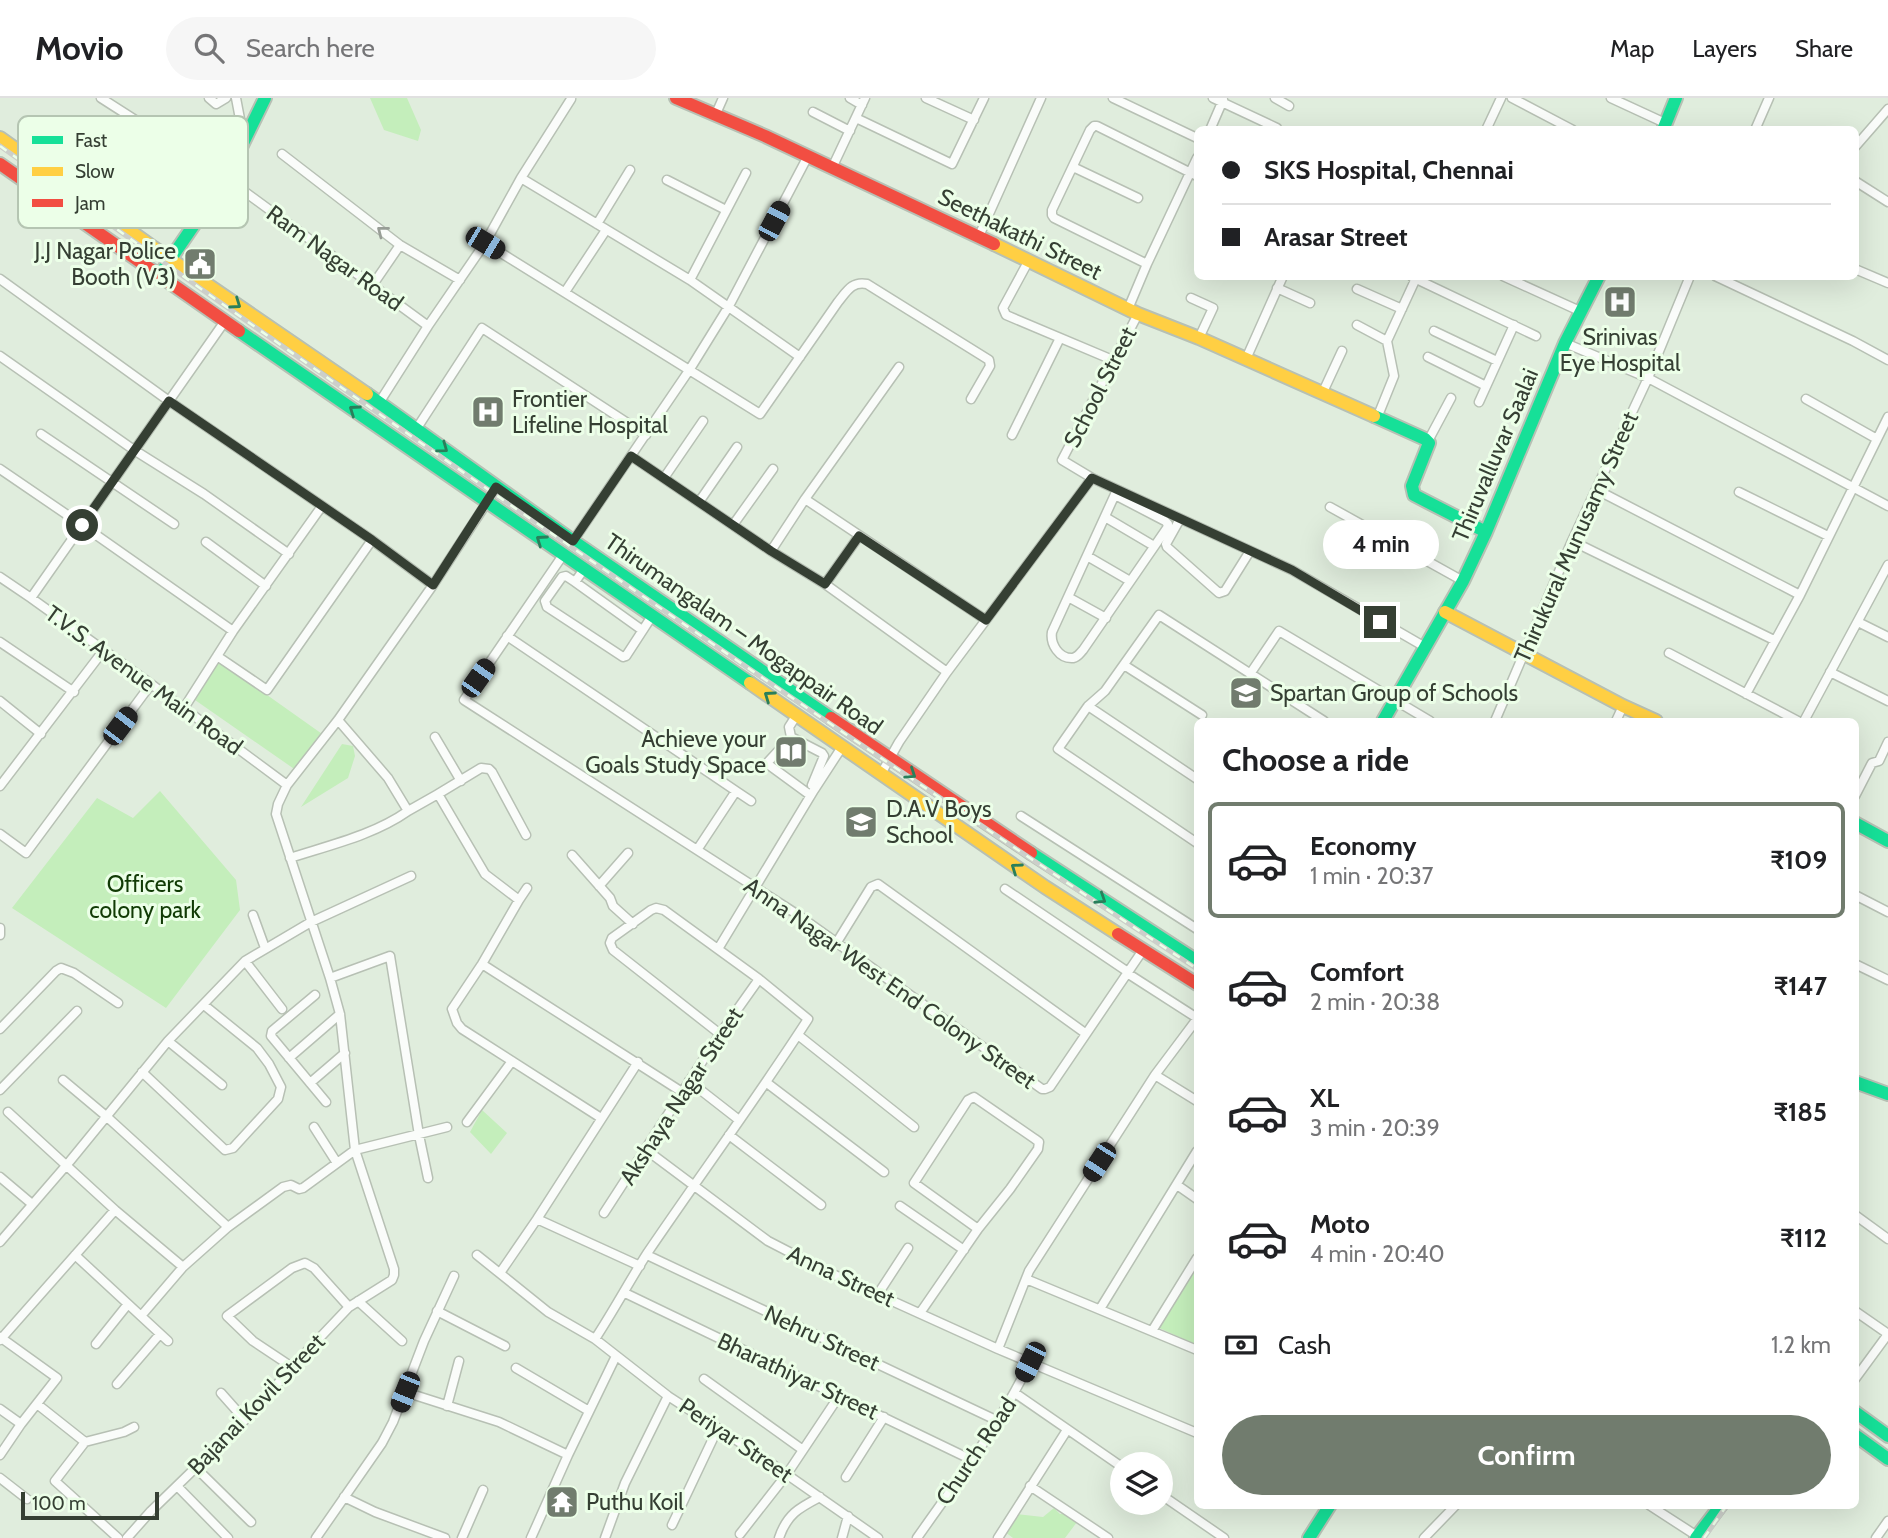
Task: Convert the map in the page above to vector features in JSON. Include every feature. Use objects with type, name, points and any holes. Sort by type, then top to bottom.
[{"type":"main road","points":[[248,132],[265,98]]},
{"type":"main road","name":"Seethakathi Street","points":[[676,98],[832,167],[1133,312],[1247,359],[1428,442]]},
{"type":"main road","points":[[1664,126],[1676,98]]},
{"type":"main road","name":"Thirumangalam – Mogappair Road","points":[[0,138],[18,151]]},
{"type":"main road","name":"Thirumangalam – Mogappair Road","points":[[0,164],[18,177]]},
{"type":"main road","name":"Thirumangalam – Mogappair Road","points":[[91,228],[1045,887],[1194,982]]},
{"type":"main road","name":"Thirumangalam – Mogappair Road","points":[[126,228],[888,758],[1194,959]]},
{"type":"main road","points":[[159,276],[191,228]]},
{"type":"main road","name":"Thiruvalluvar Saalai","points":[[1385,718],[1464,581],[1565,343],[1597,280]]},
{"type":"main road","points":[[1428,442],[1429,449],[1412,486],[1412,492],[1486,532]]},
{"type":"main road","points":[[1445,612],[1649,718]]},
{"type":"main road","points":[[1859,825],[1888,841]]},
{"type":"main road","points":[[1859,1083],[1888,1094]]},
{"type":"main road","points":[[1859,1415],[1888,1436]]},
{"type":"main road","points":[[1859,1438],[1888,1459]]},
{"type":"main road","points":[[1309,1538],[1327,1509]]},
{"type":"main road","points":[[1697,1537],[1718,1509]]},
{"type":"street","name":"Ram Nagar Road","points":[[101,98],[129,116]]},
{"type":"street","points":[[208,98],[216,104],[226,98]]},
{"type":"street","points":[[236,98],[239,116]]},
{"type":"street","points":[[715,116],[723,98]]},
{"type":"street","points":[[832,167],[863,101],[850,98]]},
{"type":"street","points":[[926,98],[974,120]]},
{"type":"street","points":[[856,118],[952,164],[984,98]]},
{"type":"street","points":[[979,236],[1041,98]]},
{"type":"street","points":[[1113,98],[1194,137]]},
{"type":"street","points":[[1213,98],[1224,100],[1273,126]]},
{"type":"street","points":[[1275,98],[1289,106]]},
{"type":"street","points":[[1488,126],[1501,98]]},
{"type":"street","points":[[1513,98],[1566,126]]},
{"type":"street","points":[[1611,98],[1664,126]]},
{"type":"street","points":[[1757,126],[1769,98]]},
{"type":"street","points":[[379,403],[485,243],[521,178],[571,99]]},
{"type":"street","points":[[1212,126],[1224,100]]},
{"type":"street","points":[[1859,142],[1888,109]]},
{"type":"street","points":[[813,112],[850,131]]},
{"type":"street","points":[[1147,264],[1054,218],[1051,213],[1090,130],[1094,126],[1193,174]]},
{"type":"street","points":[[282,154],[400,245],[460,280]]},
{"type":"street","points":[[573,541],[690,369],[729,306],[808,156]]},
{"type":"street","points":[[1073,167],[1138,198]]},
{"type":"street","points":[[597,224],[630,170]]},
{"type":"street","points":[[690,280],[746,173]]},
{"type":"street","name":"School Street","points":[[1092,478],[1062,460],[1115,361],[1147,264],[1193,174]]},
{"type":"street","points":[[521,178],[690,280],[800,357]]},
{"type":"street","points":[[667,180],[726,210]]},
{"type":"street","points":[[1859,184],[1888,202]]},
{"type":"street","name":"Ram Nagar Road","points":[[248,194],[428,327]]},
{"type":"street","points":[[565,292],[606,230]]},
{"type":"street","points":[[485,243],[760,414],[850,286],[856,283],[867,284],[989,360],[989,366],[971,398]]},
{"type":"street","points":[[372,286],[400,245]]},
{"type":"street","points":[[1029,260],[1003,308],[1004,312],[1115,361]]},
{"type":"street","points":[[1859,271],[1888,283]]},
{"type":"street","points":[[0,279],[433,585]]},
{"type":"street","points":[[1247,359],[1281,280]]},
{"type":"street","points":[[1377,418],[1394,376],[1387,341],[1414,280]]},
{"type":"street","points":[[1421,280],[1536,336]]},
{"type":"street","points":[[1512,280],[1582,312]]},
{"type":"street","name":"Thirukural Munusamy Street","points":[[1496,718],[1688,280]]},
{"type":"street","points":[[1723,280],[1888,360]]},
{"type":"street","points":[[1277,288],[1310,303]]},
{"type":"street","points":[[1357,289],[1402,309]]},
{"type":"street","points":[[1191,298],[1213,308],[1199,338]]},
{"type":"street","points":[[31,598],[225,321]]},
{"type":"street","points":[[1357,325],[1387,341]]},
{"type":"street","points":[[1479,402],[1514,326]]},
{"type":"street","points":[[417,428],[482,328],[646,435]]},
{"type":"street","points":[[1434,331],[1497,361]]},
{"type":"street","points":[[1012,435],[1060,338]]},
{"type":"street","points":[[1565,343],[1647,378],[1888,506]]},
{"type":"street","points":[[1322,394],[1342,351]]},
{"type":"street","points":[[0,356],[289,554]]},
{"type":"street","points":[[1428,357],[1486,386]]},
{"type":"street","points":[[771,551],[804,499],[899,367]]},
{"type":"street","points":[[1428,442],[1451,398]]},
{"type":"street","points":[[1805,399],[1877,439]]},
{"type":"street","points":[[1746,694],[1800,595],[1888,417]]},
{"type":"street","points":[[664,478],[703,421]]},
{"type":"street","points":[[41,434],[174,524]]},
{"type":"street","points":[[699,502],[737,447]]},
{"type":"street","points":[[631,456],[771,551],[825,584],[947,672]]},
{"type":"street","points":[[0,469],[233,631]]},
{"type":"street","points":[[733,525],[773,469]]},
{"type":"street","points":[[880,774],[947,672],[1092,478],[1116,492],[1165,521],[1168,524],[1077,657],[1071,658],[1058,652],[1051,639],[1116,492]]},
{"type":"street","points":[[355,1150],[340,1014],[276,814],[278,804],[287,785],[338,720],[433,585],[496,487]]},
{"type":"street","points":[[1597,490],[1800,595]]},
{"type":"street","points":[[1116,492],[1292,570],[1425,647]]},
{"type":"street","points":[[1739,492],[1828,536]]},
{"type":"street","points":[[804,499],[986,620]]},
{"type":"street","points":[[184,708],[233,631],[322,506]]},
{"type":"street","points":[[1330,507],[1464,581]]},
{"type":"street","points":[[1105,517],[1154,546]]},
{"type":"street","points":[[1180,519],[1166,544],[1167,547],[1219,593],[1225,591],[1250,551]]},
{"type":"street","points":[[825,584],[859,536]]},
{"type":"street","points":[[217,656],[267,690],[372,540]]},
{"type":"street","points":[[1572,541],[1774,640]]},
{"type":"street","points":[[206,542],[266,586]]},
{"type":"street","name":"Anna Nagar West End Colony Street","points":[[564,555],[464,699],[837,942],[1042,1089],[1050,1087],[1143,950]]},
{"type":"street","points":[[1087,556],[1130,581]]},
{"type":"street","points":[[1806,718],[1888,566]]},
{"type":"street","points":[[575,582],[583,569]]},
{"type":"street","points":[[642,630],[564,575],[545,601],[547,607],[623,657],[652,616]]},
{"type":"street","name":"T.V.S. Avenue Main Road","points":[[0,578],[151,684],[287,785]]},
{"type":"street","points":[[1068,597],[1106,618]]},
{"type":"street","points":[[1194,841],[1058,749],[1088,706],[1105,691],[1159,615],[1319,718]]},
{"type":"street","points":[[1858,622],[1888,638]]},
{"type":"street","points":[[1250,674],[1279,631],[1425,718]]},
{"type":"street","points":[[507,636],[751,801]]},
{"type":"street","points":[[0,642],[74,692]]},
{"type":"street","points":[[0,786],[3,776],[41,734],[103,651]]},
{"type":"street","points":[[1669,653],[1792,718]]},
{"type":"street","points":[[1124,665],[1202,715]]},
{"type":"street","points":[[1830,672],[1888,701]]},
{"type":"street","points":[[0,834],[26,853],[151,684]]},
{"type":"street","points":[[0,701],[41,734]]},
{"type":"street","points":[[1088,706],[1194,777]]},
{"type":"street","points":[[1617,718],[1623,706]]},
{"type":"street","points":[[791,737],[789,727],[796,716]]},
{"type":"street","points":[[338,720],[388,778],[408,811]]},
{"type":"street","points":[[435,737],[461,781]]},
{"type":"street","points":[[791,737],[768,762],[809,794]]},
{"type":"street","points":[[791,737],[824,756],[809,794]]},
{"type":"street","points":[[1879,761],[1888,742]]},
{"type":"street","points":[[718,949],[809,794],[842,747]]},
{"type":"street","points":[[1859,788],[1872,763],[1879,761],[1888,765]]},
{"type":"street","points":[[290,858],[371,831],[398,819],[481,768],[489,769],[526,835]]},
{"type":"street","points":[[696,850],[736,791]]},
{"type":"street","points":[[438,794],[485,874],[519,900]]},
{"type":"street","points":[[1021,816],[1194,927]]},
{"type":"street","points":[[599,886],[628,853]]},
{"type":"street","points":[[572,855],[614,906],[633,924]]},
{"type":"street","points":[[0,1242],[168,1041],[244,961],[310,922],[411,876]]},
{"type":"street","points":[[837,942],[871,887],[878,884],[1085,1033]]},
{"type":"street","points":[[527,888],[452,1009],[454,1018],[462,1029],[601,1118]]},
{"type":"street","points":[[1005,889],[1194,1017]]},
{"type":"street","points":[[1859,897],[1888,912]]},
{"type":"street","points":[[595,1339],[646,1255],[767,1083],[808,1019],[759,979],[664,910],[651,910],[611,938],[613,950],[720,1034]]},
{"type":"street","points":[[253,915],[265,948]]},
{"type":"street","points":[[0,928],[0,935]]},
{"type":"street","points":[[330,978],[390,956],[428,1178]]},
{"type":"street","points":[[244,961],[282,1009]]},
{"type":"street","points":[[482,964],[682,1092]]},
{"type":"street","points":[[1859,966],[1888,980]]},
{"type":"street","points":[[0,1029],[61,968],[74,973],[118,1003]]},
{"type":"street","name":"Akshaya Nagar Street","points":[[604,1213],[720,1034],[759,979]]},
{"type":"street","points":[[316,995],[271,1034],[272,1039],[326,1102]]},
{"type":"street","points":[[142,1072],[225,1150],[233,1148],[278,1099],[281,1087],[257,1048],[204,1004]]},
{"type":"street","points":[[0,1090],[77,1011]]},
{"type":"street","points":[[289,1058],[340,1014]]},
{"type":"street","points":[[998,1349],[1029,1271],[1155,1075],[1194,1023]]},
{"type":"street","points":[[798,1035],[914,1127]]},
{"type":"street","points":[[168,1041],[222,1085]]},
{"type":"street","points":[[310,1083],[345,1053]]},
{"type":"street","points":[[467,1122],[512,1060]]},
{"type":"street","points":[[500,1273],[638,1062]]},
{"type":"street","points":[[1155,1075],[1194,1099]]},
{"type":"street","points":[[63,1080],[228,1227]]},
{"type":"street","points":[[689,1081],[740,1120]]},
{"type":"street","points":[[767,1083],[884,1172]]},
{"type":"street","points":[[920,1313],[1038,1149],[1039,1143],[1035,1139],[977,1098],[971,1097],[914,1183],[978,1230]]},
{"type":"street","points":[[8,1112],[115,1210],[183,1267]]},
{"type":"street","points":[[314,1127],[337,1163]]},
{"type":"street","points":[[141,1316],[183,1267],[228,1227],[283,1187],[291,1185],[303,1188],[355,1150],[447,1127]]},
{"type":"street","points":[[729,1135],[821,1205]]},
{"type":"street","name":"Anna Street","points":[[645,1149],[768,1241],[826,1271],[998,1349],[1194,1432]]},
{"type":"street","name":"Bajanai Kovil Street","points":[[127,1538],[245,1420],[349,1307],[392,1280],[394,1269],[355,1150]]},
{"type":"street","points":[[1100,1309],[1194,1156]]},
{"type":"street","points":[[0,1177],[32,1205]]},
{"type":"street","points":[[1177,1185],[1194,1197]]},
{"type":"street","points":[[900,1206],[964,1250]]},
{"type":"street","points":[[0,1455],[57,1378],[0,1338],[115,1210]]},
{"type":"street","points":[[1859,1218],[1888,1239]]},
{"type":"street","points":[[537,1219],[640,1266]]},
{"type":"street","points":[[878,1294],[908,1248]]},
{"type":"street","points":[[75,1255],[168,1342]]},
{"type":"street","name":"Periyar Street","points":[[477,1255],[548,1312],[595,1339],[668,1396],[878,1538]]},
{"type":"street","name":"Nehru Street","points":[[646,1255],[998,1421]]},
{"type":"street","points":[[292,1367],[253,1340],[227,1316],[292,1268],[305,1263],[314,1268],[349,1307]]},
{"type":"street","points":[[1152,1331],[1194,1263]]},
{"type":"street","points":[[316,1538],[382,1443],[454,1276]]},
{"type":"street","points":[[1026,1279],[1194,1349]]},
{"type":"street","name":"Bharathiyar Street","points":[[625,1293],[972,1460]]},
{"type":"street","points":[[358,1301],[402,1342]]},
{"type":"street","points":[[96,1345],[128,1304]]},
{"type":"street","points":[[437,1311],[505,1346]]},
{"type":"street","points":[[1859,1314],[1888,1334],[1859,1373]]},
{"type":"street","points":[[117,1384],[160,1334]]},
{"type":"street","points":[[531,1538],[616,1356]]},
{"type":"street","points":[[447,1406],[459,1361]]},
{"type":"street","name":"Church Road","points":[[917,1538],[998,1421],[1030,1362]]},
{"type":"street","points":[[516,1368],[589,1411]]},
{"type":"street","points":[[704,1379],[803,1450]]},
{"type":"street","points":[[405,1392],[499,1422],[568,1455]]},
{"type":"street","points":[[221,1393],[245,1420]]},
{"type":"street","points":[[1015,1393],[1110,1459]]},
{"type":"street","points":[[605,1538],[625,1482],[668,1396]]},
{"type":"street","points":[[740,1534],[787,1474],[839,1396]]},
{"type":"street","points":[[37,1404],[85,1442]]},
{"type":"street","points":[[0,1409],[21,1424]]},
{"type":"street","points":[[846,1477],[884,1417]]},
{"type":"street","points":[[118,1538],[55,1481],[85,1442],[134,1427]]},
{"type":"street","points":[[672,1525],[718,1428]]},
{"type":"street","points":[[1001,1537],[1030,1486],[1068,1430]]},
{"type":"street","points":[[196,1468],[251,1522]]},
{"type":"street","points":[[0,1478],[27,1499]]},
{"type":"street","points":[[177,1486],[228,1538]]},
{"type":"street","points":[[1030,1486],[1108,1538]]},
{"type":"street","points":[[462,1538],[483,1490]]},
{"type":"street","points":[[344,1497],[375,1512],[445,1538]]},
{"type":"street","points":[[779,1538],[795,1511],[820,1497]]},
{"type":"street","points":[[1173,1503],[1221,1537]]},
{"type":"street","points":[[1424,1538],[1452,1509]]},
{"type":"street","points":[[1655,1509],[1697,1537]]},
{"type":"street","points":[[842,1538],[848,1516]]},
{"type":"street","points":[[1876,1538],[1888,1521]]},
{"type":"green space","points":[[370,98],[407,98],[421,130],[418,141],[384,130]]},
{"type":"green space","points":[[219,661],[325,736],[300,773],[195,700]]},
{"type":"green space","points":[[342,744],[353,746],[355,756],[348,778],[301,807]]},
{"type":"green space","name":"Officers colony park","points":[[160,791],[236,880],[240,910],[166,1008],[12,908],[97,798],[133,818]]},
{"type":"green space","points":[[482,1110],[507,1133],[491,1154],[470,1132]]},
{"type":"green space","points":[[1194,1267],[1194,1344],[1157,1327]]},
{"type":"green space","points":[[1054,1508],[1077,1522],[1065,1538],[1013,1538],[1005,1532],[1016,1514],[1043,1517]]},
{"type":"railway","points":[[0,146],[18,159]]},
{"type":"railway","points":[[116,228],[595,563],[1194,967]]},
{"type":"railway","points":[[1704,1538],[1724,1509]]},
{"type":"traffic: fast","points":[[248,133],[265,98]]},
{"type":"traffic: fast","points":[[1665,126],[1676,98]]},
{"type":"traffic: fast","points":[[159,276],[192,228]]},
{"type":"traffic: fast","points":[[1385,718],[1463,581],[1565,343],[1597,280]]},
{"type":"traffic: fast","points":[[239,331],[750,683]]},
{"type":"traffic: fast","points":[[367,394],[573,541],[831,718]]},
{"type":"traffic: fast","points":[[1374,416],[1429,443],[1412,486],[1414,495],[1486,532]]},
{"type":"traffic: fast","points":[[1859,825],[1888,841]]},
{"type":"traffic: fast","points":[[1031,853],[1194,959]]},
{"type":"traffic: fast","points":[[1859,1083],[1888,1094]]},
{"type":"traffic: fast","points":[[1859,1415],[1888,1436]]},
{"type":"traffic: fast","points":[[1859,1438],[1888,1459]]},
{"type":"traffic: fast","points":[[1309,1538],[1327,1509]]},
{"type":"traffic: fast","points":[[1696,1538],[1718,1509]]},
{"type":"traffic: slow","points":[[0,138],[18,151]]},
{"type":"traffic: slow","points":[[126,228],[367,394]]},
{"type":"traffic: slow","points":[[994,244],[1138,314],[1199,338],[1374,416]]},
{"type":"traffic: slow","points":[[1445,612],[1649,718]]},
{"type":"traffic: slow","points":[[750,683],[1045,887],[1118,934]]},
{"type":"traffic: jam","points":[[676,98],[765,136],[994,244]]},
{"type":"traffic: jam","points":[[0,164],[18,177]]},
{"type":"traffic: jam","points":[[92,228],[239,331]]},
{"type":"traffic: jam","points":[[831,718],[1031,853]]},
{"type":"traffic: jam","points":[[1118,934],[1194,982]]},
{"type":"place","name":"J.J Nagar Police Booth (V3)","points":[[200,264]]},
{"type":"place","name":"Srinivas Eye Hospital","points":[[1620,302]]},
{"type":"place","name":"Frontier Lifeline Hospital","points":[[488,412]]},
{"type":"place","name":"Spartan Group of Schools","points":[[1246,693]]},
{"type":"place","name":"Achieve your Goals Study Space","points":[[791,752]]},
{"type":"place","name":"D.A.V Boys School","points":[[861,822]]},
{"type":"place","name":"Puthu Koil","points":[[562,1502]]},
{"type":"route","points":[[82,525],[169,401],[433,585],[496,487],[573,541],[631,456],[771,551],[825,584],[859,536],[986,620],[1092,478],[1292,570],[1380,622]]}]
